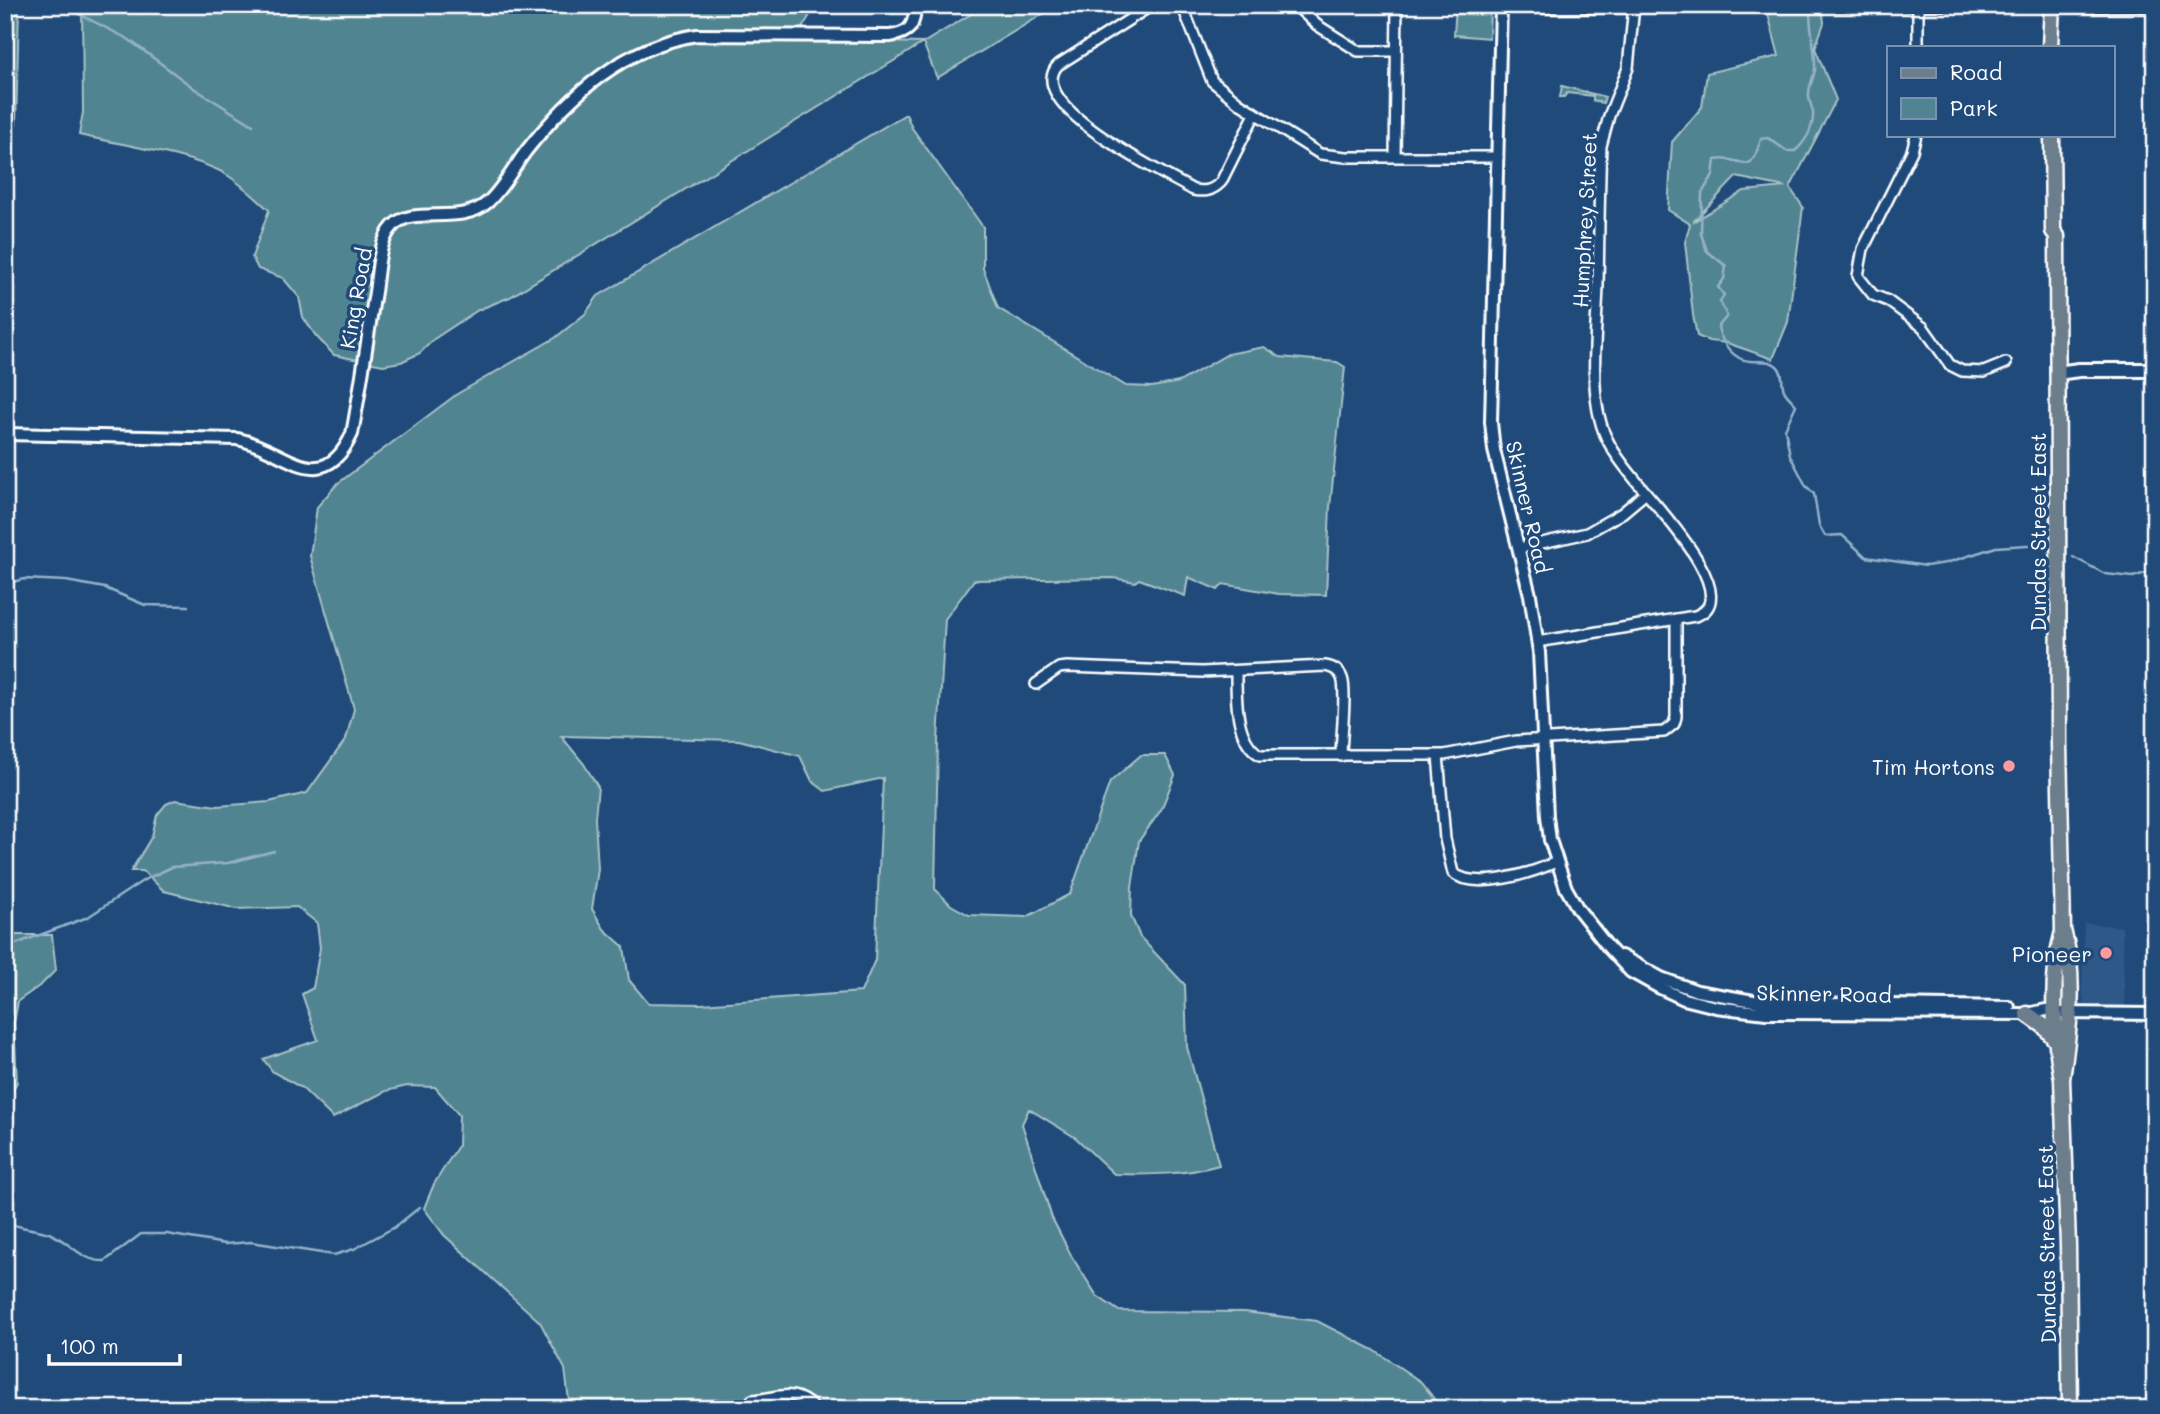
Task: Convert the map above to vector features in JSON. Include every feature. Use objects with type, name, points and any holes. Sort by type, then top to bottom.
[{"type":"main road","points":[[2050,46],[2051,5]]},
{"type":"main road","name":"Dundas Street East","points":[[2053,136],[2053,231],[2057,236],[2059,731],[2063,930],[2056,955],[2057,1042],[2062,1079]]},
{"type":"main road","points":[[2057,373],[2079,370],[2155,370]]},
{"type":"main road","name":"Dundas Street East","points":[[2057,1012],[2068,1245],[2070,1409]]},
{"type":"main road","points":[[2027,1014],[2043,1026],[2057,1042]]},
{"type":"street","name":"King Road","points":[[5,434],[237,439],[258,445],[296,465],[308,468],[328,464],[343,452],[352,434],[379,268],[385,239],[393,226],[409,218],[468,213],[488,202],[568,102],[608,70],[653,45],[697,34],[904,34],[913,22],[915,5]]},
{"type":"street","points":[[1152,5],[1058,65],[1052,72],[1051,82],[1058,99],[1074,117],[1097,134],[1193,190],[1204,192],[1214,189],[1221,182],[1255,114]]},
{"type":"street","points":[[1182,5],[1212,81],[1255,114],[1320,154],[1346,157],[1498,158]]},
{"type":"street","points":[[1295,5],[1317,25],[1358,51],[1396,51]]},
{"type":"street","points":[[1395,157],[1397,5]]},
{"type":"street","points":[[1501,6],[1969,5]]},
{"type":"street","points":[[2051,5],[2155,5]]},
{"type":"street","name":"Skinner Road","points":[[1501,6],[1491,422],[1494,450],[1530,595],[1537,642],[1547,816],[1556,862],[1566,888],[1592,929],[1631,972],[1684,999],[1716,1007],[1766,1013],[2057,1012]]},
{"type":"street","name":"Humphrey Street","points":[[1634,6],[1628,68],[1609,116],[1601,146],[1596,399],[1602,428],[1609,444],[1693,551],[1709,584],[1711,601],[1706,611],[1676,619]]},
{"type":"street","points":[[1918,6],[1918,46]]},
{"type":"street","points":[[1916,136],[1912,151],[1863,249],[1858,276],[1873,295],[1888,301],[1923,327],[1950,365],[1962,371],[1984,372],[2006,363]]},
{"type":"street","points":[[1519,548],[1587,533],[1622,513],[1646,493]]},
{"type":"street","points":[[1236,671],[1238,711],[1243,732],[1255,752],[1267,756],[1438,755],[1516,741],[1664,732],[1669,729],[1676,717],[1676,619],[1537,642]]},
{"type":"street","points":[[1036,684],[1048,674],[1067,667],[1236,671],[1325,666],[1338,671],[1344,682],[1341,756]]},
{"type":"street","points":[[1438,755],[1445,839],[1452,873],[1465,879],[1479,880],[1525,873],[1556,862]]},
{"type":"street","name":"Skinner Road","points":[[1617,954],[1661,978],[1696,991],[1765,1003],[1914,1004],[2040,1008],[2057,1012]]},
{"type":"street","points":[[2057,1012],[2155,1014]]},
{"type":"street","points":[[752,1400],[785,1394],[797,1395],[815,1409]]},
{"type":"shaded area","points":[[2084,923],[2122,927],[2125,1007],[2084,1004]]},
{"type":"green space","points":[[5,5],[19,5],[16,126],[5,127]]},
{"type":"green space","points":[[82,5],[816,5],[795,40],[923,43],[510,297],[478,310],[434,339],[420,353],[401,362],[383,365],[334,355],[303,317],[299,297],[283,278],[258,269],[252,257],[269,210],[238,183],[213,168],[195,162],[79,135],[83,112]]},
{"type":"green space","points":[[986,5],[1058,5],[937,78],[923,43]]},
{"type":"green space","points":[[1456,5],[1490,5],[1489,38],[1454,35]]},
{"type":"green space","points":[[1769,5],[1822,5],[1824,23],[1815,48],[1836,100],[1790,188],[1803,207],[1788,322],[1773,359],[1697,336],[1685,242],[1690,224],[1668,210],[1672,142],[1702,107],[1707,73],[1779,56],[1768,14]],"holes":[[[1736,177],[1785,187],[1744,191],[1693,222]]]},
{"type":"green space","points":[[1562,86],[1605,97],[1603,103],[1593,101],[1593,96],[1567,93],[1560,97]]},
{"type":"green space","points":[[906,114],[912,128],[983,227],[983,268],[998,308],[1126,386],[1152,387],[1179,382],[1228,354],[1264,347],[1280,357],[1337,362],[1345,367],[1330,507],[1326,595],[1279,594],[1223,584],[1218,590],[1188,577],[1185,596],[1139,579],[1135,582],[1113,578],[974,580],[945,619],[938,741],[935,889],[951,905],[969,915],[1027,917],[1070,894],[1110,782],[1141,755],[1165,755],[1175,775],[1161,810],[1139,841],[1131,916],[1140,937],[1185,985],[1187,1047],[1219,1165],[1180,1173],[1114,1174],[1076,1138],[1029,1109],[1022,1124],[1052,1218],[1072,1257],[1097,1296],[1119,1311],[1245,1312],[1317,1321],[1374,1350],[1421,1382],[1442,1409],[570,1409],[565,1369],[540,1322],[444,1235],[424,1208],[434,1184],[458,1146],[459,1115],[435,1087],[407,1086],[386,1091],[333,1118],[302,1088],[273,1072],[263,1059],[318,1040],[302,994],[313,988],[320,948],[317,923],[297,907],[237,909],[164,891],[143,871],[131,871],[152,836],[157,815],[166,804],[175,800],[217,806],[269,802],[307,793],[346,739],[354,709],[310,556],[317,507],[337,484],[457,394],[555,338],[585,314],[598,296]],"holes":[[[561,736],[739,740],[800,756],[812,781],[825,791],[883,778],[875,960],[861,992],[701,1004],[648,1003],[629,980],[624,947],[604,929],[592,909],[598,869],[595,818],[598,787],[584,764]]]},
{"type":"green space","points":[[5,935],[52,935],[56,970],[18,1001],[14,1023],[17,1082],[10,1095],[5,1095]]},
{"type":"waterway","points":[[61,5],[128,39],[195,89],[253,125]]},
{"type":"waterway","points":[[1810,8],[1815,69],[1809,93],[1813,118],[1806,138],[1795,151],[1787,151],[1768,138],[1761,139],[1757,152],[1749,163],[1715,160],[1713,175],[1702,193],[1701,234],[1707,251],[1726,266],[1724,279],[1718,287],[1724,295],[1720,302],[1727,316],[1718,327],[1722,338],[1738,357],[1750,361],[1771,362],[1779,369],[1784,389],[1796,405],[1785,429],[1790,455],[1806,486],[1814,494],[1819,525],[1825,536],[1842,535],[1866,557],[1926,566],[1946,563],[1996,547],[2042,544]]},
{"type":"waterway","points":[[2073,557],[2105,574],[2133,577],[2155,570]]},
{"type":"waterway","points":[[5,584],[24,579],[66,581],[105,588],[145,605],[188,606]]},
{"type":"waterway","points":[[5,948],[88,917],[144,880],[172,867],[228,863],[274,851]]},
{"type":"waterway","points":[[5,1221],[15,1226],[49,1233],[89,1258],[105,1261],[141,1234],[167,1234],[225,1244],[251,1242],[334,1255],[354,1249],[395,1227],[420,1207]]},
{"type":"place","name":"Tim Hortons","points":[[2009,766]]},
{"type":"place","name":"Pioneer","points":[[2106,953]]}]
